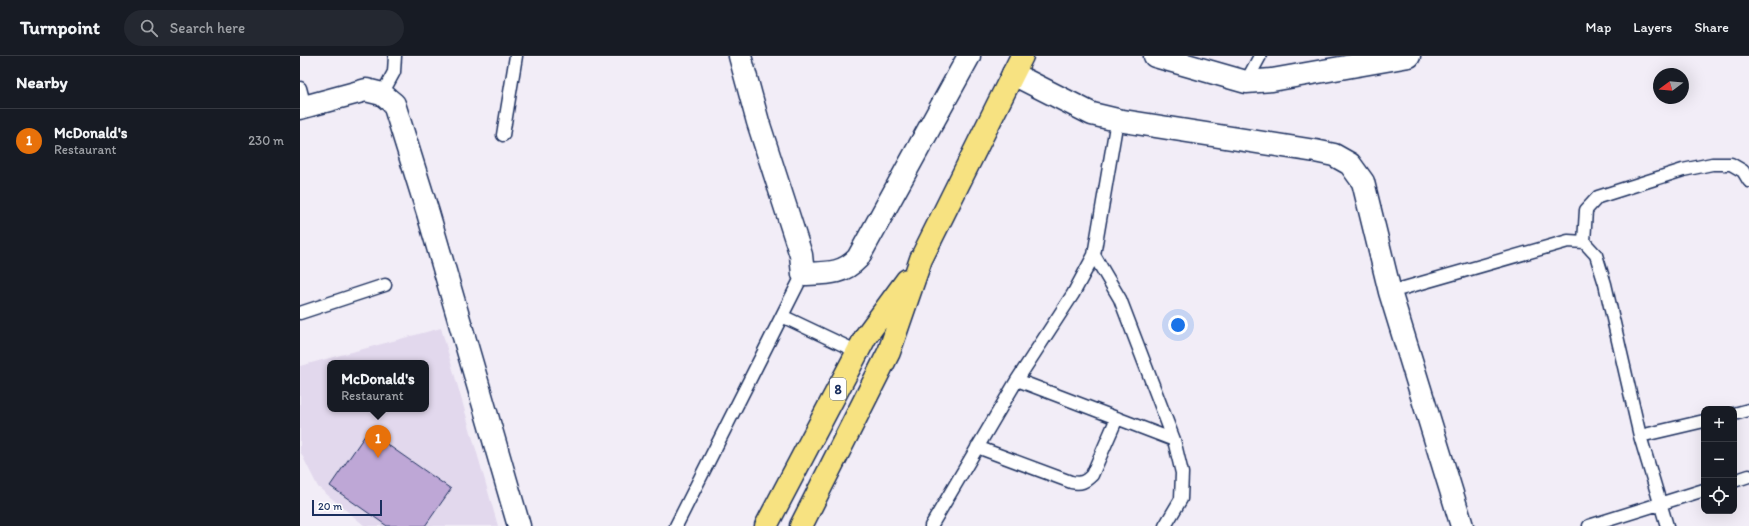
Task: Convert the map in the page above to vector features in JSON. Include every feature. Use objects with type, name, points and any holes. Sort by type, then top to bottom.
[{"type":"highway","name":"8","points":[[766,526],[866,336],[922,259],[1017,65]]},
{"type":"highway","points":[[801,526],[889,352],[922,259]]},
{"type":"street","points":[[740,56],[758,122],[801,256],[804,274],[837,272],[850,267],[858,258],[969,56]]},
{"type":"street","points":[[1155,56],[1246,82],[1272,80],[1409,56]]},
{"type":"street","points":[[1017,65],[1092,114],[1118,120],[1334,154],[1350,164],[1363,182],[1390,292],[1462,526]]},
{"type":"street","points":[[302,101],[366,90],[382,94],[394,104],[428,213],[519,526]]},
{"type":"lane","points":[[382,94],[394,72],[395,56]]},
{"type":"lane","points":[[503,135],[516,56]]},
{"type":"lane","points":[[1246,82],[1260,56]]},
{"type":"lane","points":[[931,526],[1017,380],[1073,294],[1094,255],[1118,120]]},
{"type":"lane","points":[[1584,242],[1586,210],[1598,197],[1684,170],[1712,164],[1731,164],[1744,171],[1749,181]]},
{"type":"lane","points":[[1390,292],[1568,241],[1584,242],[1596,255],[1606,284],[1640,436],[1659,504],[1667,526]]},
{"type":"lane","points":[[1094,255],[1120,299],[1174,440],[1182,473],[1181,499],[1165,526]]},
{"type":"lane","points":[[676,526],[804,274]]},
{"type":"lane","points":[[300,313],[385,285]]},
{"type":"lane","points":[[782,316],[858,352]]},
{"type":"lane","points":[[1017,380],[1174,440]]},
{"type":"lane","points":[[1737,413],[1749,410]]},
{"type":"lane","points":[[977,446],[1079,484],[1087,481],[1092,476],[1117,418]]},
{"type":"lane","points":[[1640,436],[1701,422]]},
{"type":"lane","points":[[1737,480],[1749,476]]},
{"type":"lane","points":[[1588,526],[1701,491]]},
{"type":"shaded area","points":[[441,328],[498,526],[365,526],[318,487],[300,451],[300,366]]},
{"type":"building","points":[[368,431],[451,489],[425,526],[387,526],[330,486]]},
{"type":"place","name":"McDonald's","points":[[378,458]]}]
